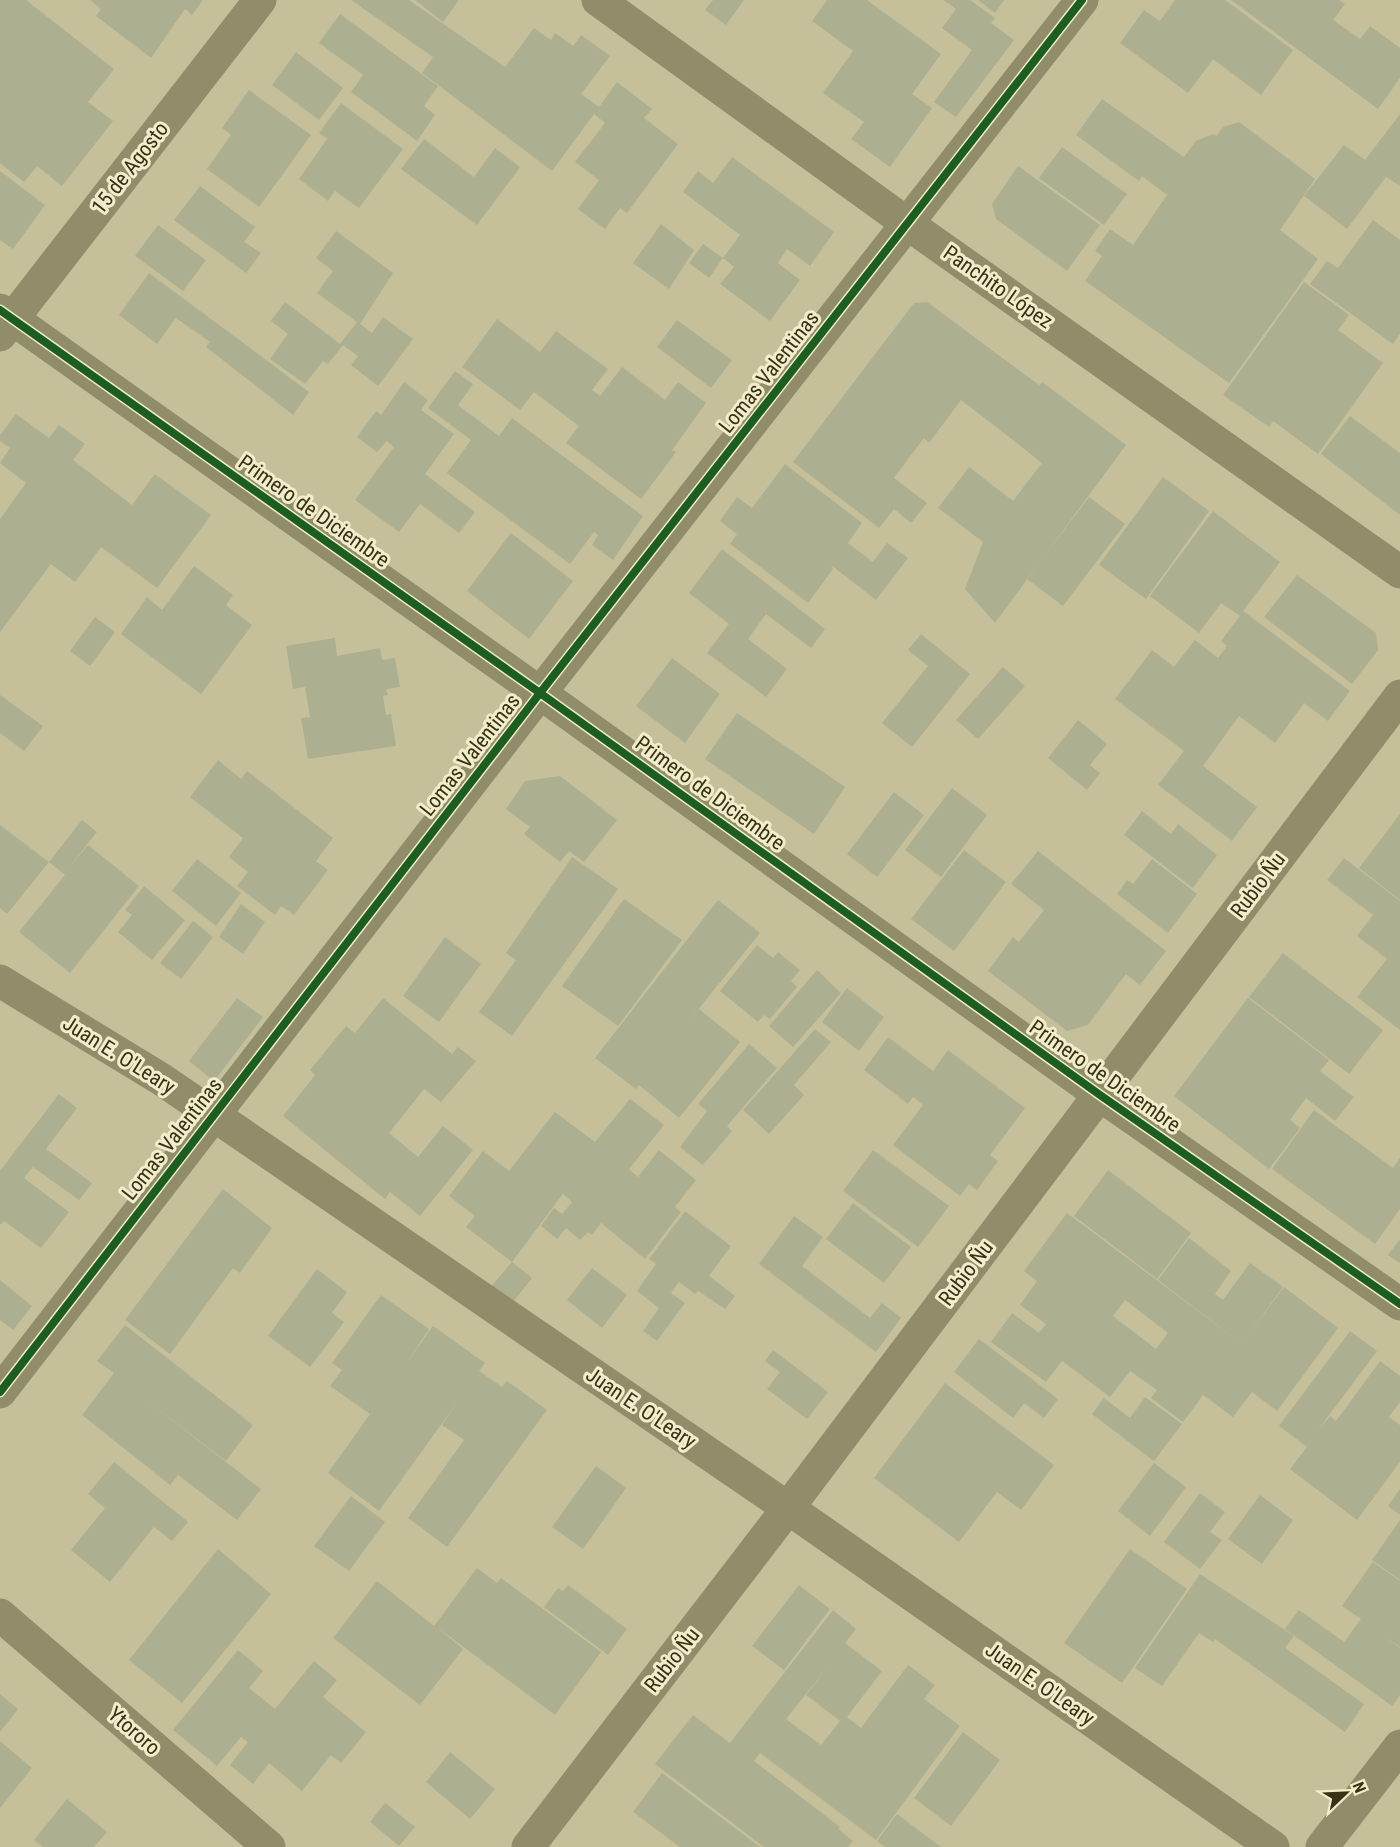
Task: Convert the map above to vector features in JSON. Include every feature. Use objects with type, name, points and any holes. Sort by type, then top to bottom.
[{"type":"street","name":"15 de Agosto","points":[[4,322],[260,0]]},
{"type":"street","name":"Panchito López","points":[[598,0],[908,224],[1400,572]]},
{"type":"street","name":"Lomas Valentinas","points":[[0,1392],[540,693],[1082,0]]},
{"type":"street","name":"Primero de Diciembre","points":[[4,322],[540,693],[1100,1095],[1400,1304]]},
{"type":"street","name":"Rubio Ñu","points":[[528,1847],[788,1508],[1400,696]]},
{"type":"street","name":"Juan E. O'Leary","points":[[0,981],[161,1079],[788,1508],[1273,1847]]},
{"type":"street","name":"Ytororo","points":[[0,1615],[269,1847]]},
{"type":"street","points":[[1322,1847],[1400,1746]]},
{"type":"building","points":[[0,0],[26,0],[114,69],[88,102],[113,121],[62,186],[37,166],[24,182],[0,163]]},
{"type":"building","points":[[90,0],[203,0],[192,15],[185,9],[151,58],[96,16],[101,9]]},
{"type":"building","points":[[351,0],[409,0],[505,67],[534,28],[551,40],[555,33],[573,46],[581,35],[610,56],[581,94],[599,107],[617,82],[652,109],[644,118],[678,144],[627,213],[620,208],[605,229],[578,209],[599,180],[575,162],[605,123],[594,114],[552,171],[422,73],[433,57]]},
{"type":"building","points":[[415,0],[459,0],[443,22]]},
{"type":"building","points":[[713,0],[744,0],[726,25],[705,10]]},
{"type":"building","points":[[827,0],[867,0],[941,54],[912,94],[932,108],[890,167],[851,139],[864,122],[823,93],[853,51],[812,21]]},
{"type":"building","points":[[943,0],[970,0],[995,18],[991,23],[1014,40],[956,117],[934,102],[972,50],[942,28],[956,9]]},
{"type":"building","points":[[978,0],[1004,0],[995,13]]},
{"type":"building","points":[[1175,0],[1225,0],[1293,50],[1261,95],[1213,59],[1188,93],[1120,43],[1144,10],[1160,21]]},
{"type":"building","points":[[1231,0],[1339,0],[1345,4],[1333,20],[1360,39],[1370,26],[1400,48],[1400,78],[1378,109]]},
{"type":"building","points":[[340,14],[438,86],[424,106],[435,115],[417,141],[351,92],[363,75],[319,43]]},
{"type":"building","points":[[296,52],[343,88],[319,120],[272,85]]},
{"type":"building","points":[[249,90],[311,135],[259,207],[207,169],[231,135],[222,128]]},
{"type":"building","points":[[1102,99],[1184,157],[1196,141],[1213,134],[1217,136],[1223,127],[1239,122],[1315,179],[1280,230],[1318,259],[1229,383],[1085,281],[1102,256],[1095,251],[1110,229],[1133,245],[1167,195],[1142,176],[1139,181],[1076,135]]},
{"type":"building","points":[[341,103],[403,149],[359,208],[335,191],[328,201],[299,179],[327,139],[319,133]]},
{"type":"building","points":[[1400,114],[1400,186],[1386,177],[1347,229],[1304,196],[1344,145],[1365,160]]},
{"type":"building","points":[[424,139],[474,177],[495,148],[520,167],[477,225],[401,169]]},
{"type":"building","points":[[1062,147],[1127,194],[1104,225],[1039,178]]},
{"type":"building","points":[[732,157],[834,232],[810,266],[787,249],[778,263],[800,280],[770,321],[720,284],[734,267],[723,258],[740,235],[683,192],[698,171],[713,183]]},
{"type":"building","points":[[1018,166],[1100,225],[1067,271],[996,219],[992,204]]},
{"type":"building","points":[[0,171],[45,205],[13,249],[0,240]]},
{"type":"building","points":[[200,186],[255,227],[244,242],[261,253],[246,273],[174,220]]},
{"type":"building","points":[[1373,220],[1400,240],[1400,334],[1393,344],[1310,284],[1327,261],[1338,268]]},
{"type":"building","points":[[661,224],[694,250],[669,289],[633,263]]},
{"type":"building","points":[[158,225],[206,260],[183,291],[135,256]]},
{"type":"building","points":[[336,231],[393,273],[360,324],[372,333],[383,317],[413,339],[378,386],[351,365],[358,356],[343,345],[328,364],[323,361],[305,384],[270,359],[288,334],[271,321],[285,302],[340,344],[357,322],[317,293],[333,271],[316,258]]},
{"type":"building","points":[[703,244],[723,258],[709,278],[689,263]]},
{"type":"building","points":[[149,273],[309,392],[293,415],[206,347],[210,342],[176,318],[157,344],[119,315]]},
{"type":"building","points":[[1304,282],[1349,315],[1338,330],[1383,363],[1318,454],[1273,421],[1269,427],[1223,395]]},
{"type":"building","points":[[927,302],[1039,385],[1042,382],[1126,445],[995,623],[965,589],[983,542],[938,508],[969,467],[1013,501],[1042,463],[961,400],[929,443],[924,438],[894,478],[927,503],[911,523],[894,509],[879,528],[793,462],[914,303]]},
{"type":"building","points":[[497,319],[540,352],[556,331],[608,369],[592,390],[600,396],[622,367],[665,400],[678,382],[706,403],[672,450],[676,452],[641,499],[566,443],[579,426],[534,392],[520,410],[462,367]]},
{"type":"building","points":[[677,320],[732,360],[711,388],[657,347]]},
{"type":"building","points":[[455,371],[473,384],[458,405],[499,436],[512,418],[643,516],[613,560],[592,545],[598,535],[594,532],[570,564],[447,473],[471,440],[428,408]]},
{"type":"building","points":[[404,382],[428,400],[421,410],[454,434],[425,474],[475,512],[459,533],[420,504],[399,532],[355,500],[394,447],[387,441],[377,452],[357,437],[376,411],[381,415]]},
{"type":"building","points":[[16,414],[49,438],[59,425],[85,444],[73,460],[132,505],[155,474],[211,515],[157,588],[101,547],[75,582],[51,564],[0,632],[0,519],[26,483],[0,463],[10,448],[0,441],[0,435]]},
{"type":"building","points":[[1350,416],[1400,453],[1400,515],[1321,454]]},
{"type":"building","points":[[785,464],[862,523],[848,543],[873,562],[887,543],[908,558],[876,600],[831,565],[833,569],[808,603],[730,544],[737,534],[720,521],[737,497],[752,508]]},
{"type":"building","points":[[1163,477],[1209,511],[1146,599],[1099,565]]},
{"type":"building","points":[[1089,497],[1125,524],[1063,606],[1027,579]]},
{"type":"building","points":[[1213,511],[1280,562],[1243,611],[1350,691],[1328,721],[1304,703],[1275,743],[1239,716],[1203,766],[1257,807],[1232,841],[1158,785],[1184,751],[1115,699],[1152,650],[1174,667],[1195,640],[1218,658],[1227,646],[1221,641],[1240,616],[1221,603],[1199,633],[1150,596]]},
{"type":"building","points":[[511,533],[573,581],[529,639],[467,591]]},
{"type":"building","points":[[722,549],[825,629],[811,648],[766,614],[748,639],[787,669],[766,697],[707,653],[729,624],[689,593]]},
{"type":"building","points":[[194,566],[233,595],[226,605],[252,625],[201,694],[121,634],[147,597],[162,610]]},
{"type":"building","points":[[1297,575],[1376,633],[1378,650],[1352,684],[1264,617]]},
{"type":"building","points":[[95,617],[115,632],[90,666],[70,651]]},
{"type":"building","points":[[921,634],[970,674],[912,747],[882,723],[928,666],[908,650]]},
{"type":"building","points":[[335,638],[337,656],[380,648],[382,660],[395,658],[400,687],[386,689],[388,695],[383,696],[386,715],[391,714],[396,746],[308,759],[301,718],[310,717],[305,687],[293,689],[286,646]]},
{"type":"building","points":[[672,658],[720,694],[685,743],[636,706]]},
{"type":"building","points":[[1003,667],[1025,686],[978,739],[956,720]]},
{"type":"building","points":[[0,695],[43,726],[24,751],[0,733]]},
{"type":"building","points":[[737,713],[845,787],[814,834],[705,759]]},
{"type":"building","points":[[1078,720],[1107,744],[1090,765],[1100,773],[1087,790],[1048,758]]},
{"type":"building","points":[[218,760],[241,779],[247,771],[333,838],[316,861],[328,870],[294,915],[281,906],[275,915],[237,886],[248,872],[229,857],[243,838],[190,797]]},
{"type":"building","points":[[560,776],[617,820],[584,862],[569,851],[560,862],[524,834],[530,827],[506,809],[525,781]]},
{"type":"building","points":[[952,788],[987,815],[941,877],[905,850]]},
{"type":"building","points":[[894,792],[924,815],[877,877],[847,854]]},
{"type":"building","points":[[1142,811],[1171,834],[1178,824],[1217,855],[1193,888],[1124,835]]},
{"type":"building","points":[[1400,814],[1400,900],[1359,868]]},
{"type":"building","points":[[82,820],[97,832],[67,870],[88,845],[139,886],[70,973],[19,932],[65,875],[49,862]]},
{"type":"building","points":[[0,825],[49,862],[7,914],[0,908]]},
{"type":"building","points":[[964,850],[1006,882],[954,951],[911,919]]},
{"type":"building","points":[[1038,851],[1166,951],[1140,985],[1126,974],[1088,1025],[1067,1031],[988,971],[1013,937],[1019,942],[1044,910],[1011,884]]},
{"type":"building","points":[[572,857],[618,889],[512,1036],[479,1012],[516,960],[506,953]]},
{"type":"building","points":[[1344,858],[1400,901],[1400,1030],[1357,997],[1387,959],[1357,936],[1373,915],[1327,880]]},
{"type":"building","points":[[197,859],[241,893],[216,926],[172,891]]},
{"type":"building","points":[[1152,859],[1197,894],[1168,933],[1117,894],[1127,880],[1133,884]]},
{"type":"building","points":[[144,886],[185,920],[152,960],[118,932],[132,915],[125,910]]},
{"type":"building","points":[[624,899],[682,940],[618,1026],[562,986]]},
{"type":"building","points":[[718,900],[760,933],[688,1022],[699,1009],[740,1042],[679,1118],[639,1085],[636,1089],[595,1058]]},
{"type":"building","points":[[241,904],[265,922],[243,954],[219,937]]},
{"type":"building","points":[[193,921],[213,937],[181,979],[160,963]]},
{"type":"building","points":[[445,937],[481,964],[439,1022],[403,996]]},
{"type":"building","points":[[757,945],[773,958],[778,952],[800,970],[791,981],[797,987],[770,1019],[764,1015],[758,1022],[720,991]]},
{"type":"building","points":[[1283,953],[1383,1030],[1349,1074],[1249,997]]},
{"type":"building","points":[[817,970],[841,993],[793,1047],[769,1026]]},
{"type":"building","points":[[847,988],[884,1017],[859,1051],[822,1022]]},
{"type":"building","points":[[237,998],[263,1017],[214,1081],[189,1061]]},
{"type":"building","points":[[383,998],[452,1054],[458,1047],[476,1061],[441,1102],[424,1089],[389,1133],[418,1157],[443,1126],[473,1150],[420,1216],[390,1192],[385,1199],[283,1116],[315,1075],[310,1070],[346,1026],[355,1033]]},
{"type":"building","points":[[1248,998],[1329,1060],[1320,1071],[1354,1097],[1335,1121],[1306,1098],[1290,1120],[1300,1128],[1269,1169],[1174,1096]]},
{"type":"building","points":[[815,1029],[831,1042],[794,1085],[804,1095],[769,1134],[743,1110]]},
{"type":"building","points":[[888,1037],[933,1071],[948,1050],[1025,1108],[990,1155],[998,1161],[977,1190],[969,1184],[960,1196],[893,1145],[923,1105],[913,1097],[908,1104],[864,1070]]},
{"type":"building","points":[[749,1044],[777,1068],[727,1126],[732,1131],[703,1165],[680,1147],[707,1111],[698,1104]]},
{"type":"building","points":[[59,1094],[77,1108],[46,1149],[92,1183],[79,1200],[33,1167],[24,1178],[69,1212],[41,1248],[4,1221],[0,1225],[0,1171]]},
{"type":"building","points":[[630,1099],[664,1125],[629,1169],[638,1177],[659,1150],[696,1180],[675,1207],[681,1212],[645,1259],[601,1223],[592,1235],[588,1232],[580,1240],[566,1228],[557,1239],[541,1226],[554,1208],[562,1214],[572,1202],[563,1194],[512,1262],[466,1227],[475,1216],[449,1196],[483,1151],[509,1171],[555,1112],[595,1142]]},
{"type":"building","points":[[1314,1110],[1393,1168],[1400,1158],[1400,1209],[1375,1244],[1272,1169]]},
{"type":"building","points":[[873,1150],[949,1206],[918,1247],[843,1191]]},
{"type":"building","points":[[1108,1170],[1191,1233],[1157,1279],[1074,1216]]},
{"type":"building","points":[[223,1189],[272,1228],[240,1273],[233,1268],[170,1354],[125,1320]]},
{"type":"building","points":[[853,1203],[911,1247],[884,1283],[826,1239]]},
{"type":"building","points":[[685,1211],[731,1246],[709,1276],[735,1296],[725,1309],[698,1291],[695,1294],[679,1282],[671,1293],[685,1303],[657,1341],[643,1331],[659,1308],[637,1291],[656,1264],[649,1259]]},
{"type":"building","points":[[1067,1213],[1242,1344],[1158,1280],[1189,1238],[1231,1271],[1215,1294],[1223,1300],[1250,1263],[1283,1287],[1247,1337],[1284,1287],[1338,1328],[1277,1411],[1252,1392],[1233,1417],[1203,1395],[1183,1422],[1151,1398],[1157,1390],[1130,1371],[1110,1397],[1062,1361],[1046,1382],[991,1342],[1012,1313],[1039,1333],[1046,1324],[1020,1305],[1037,1281],[1024,1271]],"holes":[[[1125,1300],[1168,1333],[1156,1349],[1113,1316]]]},
{"type":"building","points":[[794,1216],[823,1237],[802,1266],[870,1318],[882,1303],[901,1318],[876,1352],[759,1264]]},
{"type":"building","points":[[1400,1239],[1400,1263],[1388,1255]]},
{"type":"building","points":[[512,1262],[532,1278],[509,1307],[488,1290]]},
{"type":"building","points":[[592,1268],[627,1295],[602,1328],[567,1300]]},
{"type":"building","points":[[317,1269],[347,1292],[332,1313],[344,1322],[310,1367],[268,1336]]},
{"type":"building","points":[[0,1280],[32,1306],[13,1330],[0,1320]]},
{"type":"building","points":[[381,1295],[429,1329],[406,1364],[433,1326],[485,1363],[479,1371],[502,1387],[507,1381],[547,1410],[447,1547],[408,1518],[464,1440],[442,1425],[458,1401],[379,1511],[328,1473],[370,1414],[330,1386],[342,1370],[332,1363]]},
{"type":"building","points":[[125,1325],[253,1425],[226,1461],[141,1396],[261,1489],[237,1520],[178,1475],[170,1485],[82,1415],[114,1373],[97,1361]]},
{"type":"building","points":[[1350,1331],[1377,1351],[1318,1430],[1330,1416],[1336,1421],[1380,1361],[1400,1376],[1400,1402],[1389,1417],[1400,1425],[1400,1462],[1357,1520],[1290,1469],[1307,1447],[1279,1426]]},
{"type":"building","points":[[979,1339],[1058,1399],[1044,1418],[1024,1403],[1013,1418],[954,1372]]},
{"type":"building","points":[[773,1350],[828,1392],[807,1419],[767,1389],[780,1372],[765,1361]]},
{"type":"building","points":[[945,1383],[1054,1465],[1021,1510],[997,1492],[959,1542],[874,1478]]},
{"type":"building","points":[[1145,1397],[1182,1424],[1154,1461],[1092,1414],[1104,1398],[1130,1418]]},
{"type":"building","points":[[114,1462],[188,1522],[172,1541],[154,1527],[110,1582],[71,1550],[105,1508],[88,1494]]},
{"type":"building","points":[[1154,1463],[1186,1487],[1150,1536],[1118,1511]]},
{"type":"building","points":[[596,1466],[626,1488],[583,1549],[552,1527]]},
{"type":"building","points":[[1400,1489],[1400,1515],[1388,1506]]},
{"type":"building","points":[[1200,1493],[1225,1512],[1210,1532],[1222,1540],[1200,1569],[1164,1542]]},
{"type":"building","points":[[1260,1495],[1293,1520],[1262,1564],[1228,1539]]},
{"type":"building","points":[[351,1496],[385,1522],[349,1571],[314,1546]]},
{"type":"building","points":[[1400,1520],[1400,1580],[1372,1560]]},
{"type":"building","points":[[218,1549],[271,1594],[182,1703],[129,1660]]},
{"type":"building","points":[[1130,1549],[1187,1589],[1122,1683],[1064,1643]]},
{"type":"building","points":[[1373,1562],[1400,1581],[1400,1647],[1385,1637],[1400,1648],[1400,1695],[1392,1706],[1285,1629],[1299,1610],[1344,1642],[1361,1619],[1342,1606]]},
{"type":"building","points":[[477,1568],[497,1583],[501,1578],[601,1652],[555,1715],[438,1628],[463,1649],[420,1705],[333,1638],[377,1581],[434,1626]]},
{"type":"building","points":[[1200,1574],[1294,1636],[1285,1648],[1364,1704],[1345,1732],[1215,1639],[1213,1642],[1199,1633],[1162,1686],[1135,1668]]},
{"type":"building","points":[[568,1585],[627,1629],[608,1655],[544,1607],[558,1588],[563,1591]]},
{"type":"building","points":[[799,1585],[830,1609],[784,1670],[752,1646]]},
{"type":"building","points":[[833,1610],[856,1629],[845,1643],[882,1671],[847,1717],[861,1728],[908,1665],[935,1685],[924,1699],[960,1726],[876,1840],[760,1753],[754,1761],[840,1827],[838,1829],[853,1841],[848,1847],[764,1847],[655,1764],[693,1715],[730,1743]],"holes":[[[833,1660],[806,1695],[840,1721],[821,1745],[786,1719]]]},
{"type":"building","points":[[238,1650],[263,1671],[249,1688],[275,1709],[314,1661],[337,1680],[323,1697],[366,1732],[341,1763],[331,1755],[302,1791],[269,1763],[253,1784],[230,1765],[248,1742],[241,1737],[217,1766],[173,1730]]},
{"type":"building","points":[[0,1694],[18,1709],[0,1732]]},
{"type":"building","points":[[963,1732],[1000,1760],[951,1826],[914,1798]]},
{"type":"building","points":[[0,1741],[32,1768],[0,1808]]},
{"type":"building","points":[[450,1752],[495,1789],[470,1819],[426,1782]]},
{"type":"building","points":[[662,1773],[760,1847],[680,1847],[633,1812]]},
{"type":"building","points":[[67,1799],[107,1832],[94,1847],[43,1847],[34,1840]]},
{"type":"building","points":[[385,1803],[415,1827],[399,1846],[370,1822]]},
{"type":"building","points":[[897,1814],[941,1847],[885,1847],[877,1841]]},
{"type":"cycle path","points":[[0,1392],[540,693],[1082,0]]},
{"type":"cycle path","points":[[0,310],[540,693],[1100,1095],[1400,1304]]}]
